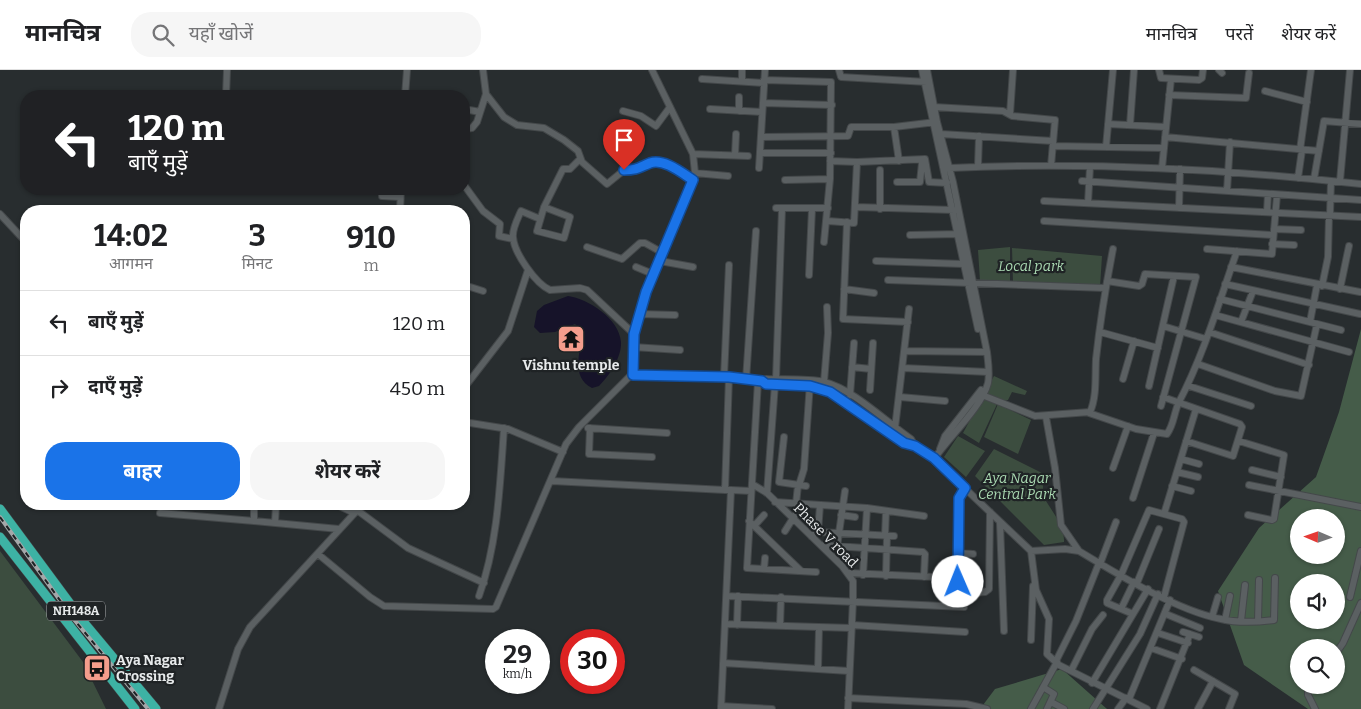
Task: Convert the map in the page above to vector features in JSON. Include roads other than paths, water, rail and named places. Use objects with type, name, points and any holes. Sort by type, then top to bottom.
[{"type":"highway","name":"NH148A","points":[[0,509],[85,624],[156,709]]},
{"type":"highway","name":"NH148A","points":[[0,537],[135,709]]},
{"type":"street","points":[[226,90],[227,70]]},
{"type":"street","points":[[405,90],[407,70]]},
{"type":"street","points":[[470,128],[474,127],[486,94],[483,70]]},
{"type":"street","points":[[633,375],[634,334],[639,314],[653,274],[694,176],[693,154],[652,70]]},
{"type":"street","points":[[742,70],[742,81]]},
{"type":"street","points":[[759,168],[765,70]]},
{"type":"street","points":[[839,70],[841,77],[927,82]]},
{"type":"street","points":[[922,70],[934,107],[935,122],[941,134],[949,168],[955,210],[985,352],[988,384],[982,395],[974,402]]},
{"type":"street","points":[[927,70],[927,82],[947,183],[955,210]]},
{"type":"street","points":[[1010,114],[1014,70]]},
{"type":"street","points":[[1106,147],[1113,70]]},
{"type":"street","points":[[1130,125],[1134,70]]},
{"type":"street","points":[[1159,70],[1160,77],[1201,80],[1203,70]]},
{"type":"street","points":[[1180,70],[1180,79]]},
{"type":"street","points":[[1298,178],[1311,70]]},
{"type":"street","points":[[1340,181],[1350,70]]},
{"type":"street","points":[[1169,95],[1246,98],[1249,73]]},
{"type":"street","points":[[702,79],[831,81],[832,136],[828,220],[824,242]]},
{"type":"street","points":[[1162,168],[1171,79]]},
{"type":"street","points":[[1265,90],[1307,102]]},
{"type":"street","points":[[486,94],[509,121],[517,125],[544,128],[571,144],[580,152],[580,159],[570,169],[563,169],[544,208],[537,231],[564,238],[570,217],[544,208]]},
{"type":"street","points":[[739,97],[740,111]]},
{"type":"street","points":[[763,103],[832,105]]},
{"type":"street","points":[[623,111],[641,116],[656,126],[670,107]]},
{"type":"street","points":[[934,107],[1003,111],[1010,114],[1055,120],[1051,166]]},
{"type":"street","points":[[710,109],[762,112]]},
{"type":"street","points":[[470,110],[480,112]]},
{"type":"street","points":[[1314,179],[1324,121],[1345,121],[1361,124]]},
{"type":"street","points":[[761,136],[848,136],[851,127],[894,126],[935,122]]},
{"type":"street","points":[[1108,124],[1166,127]]},
{"type":"street","points":[[894,126],[899,161]]},
{"type":"street","points":[[734,155],[736,134]]},
{"type":"street","points":[[941,134],[1053,144],[1164,148]]},
{"type":"street","points":[[978,166],[979,136]]},
{"type":"street","points":[[1165,137],[1319,151]]},
{"type":"street","points":[[1227,191],[1230,142]]},
{"type":"street","points":[[760,153],[831,153]]},
{"type":"street","points":[[693,154],[748,156]]},
{"type":"street","points":[[580,159],[608,185],[622,171],[637,171],[657,162],[664,163],[694,176],[728,176]]},
{"type":"street","points":[[897,182],[921,181],[923,169],[921,159]]},
{"type":"street","points":[[830,161],[857,162],[926,159],[929,182],[947,183]]},
{"type":"street","points":[[828,220],[854,223],[857,162]]},
{"type":"street","points":[[949,168],[1051,166],[1162,168],[1331,180],[1361,184]]},
{"type":"street","points":[[1088,203],[1085,182],[1090,167]]},
{"type":"street","points":[[1179,208],[1180,169]]},
{"type":"street","points":[[880,170],[880,209]]},
{"type":"street","points":[[785,180],[830,179]]},
{"type":"street","points":[[1198,364],[1274,391],[1300,397],[1314,342],[1313,304],[1328,257],[1331,180]]},
{"type":"street","points":[[1085,182],[1361,200]]},
{"type":"street","points":[[470,194],[483,211],[500,224],[499,236],[513,239]]},
{"type":"street","points":[[1266,212],[1268,194]]},
{"type":"street","points":[[1207,249],[1272,254],[1277,194]]},
{"type":"street","points":[[382,195],[400,197],[400,205]]},
{"type":"street","points":[[1044,201],[1361,217]]},
{"type":"street","points":[[767,493],[776,382],[779,208],[828,208]]},
{"type":"street","points":[[855,208],[955,210]]},
{"type":"street","points":[[809,275],[812,209]]},
{"type":"street","points":[[540,219],[520,211],[513,239],[528,270],[547,289],[580,288],[588,290],[634,334]]},
{"type":"street","points":[[0,214],[20,236]]},
{"type":"street","points":[[1044,221],[1274,232],[1300,230]]},
{"type":"street","points":[[846,222],[843,320],[908,322]]},
{"type":"street","points":[[746,380],[756,231]]},
{"type":"street","points":[[910,235],[960,234]]},
{"type":"street","points":[[960,234],[963,264],[970,282]]},
{"type":"street","points":[[587,247],[622,260],[642,243],[663,253]]},
{"type":"street","points":[[1272,244],[1294,245]]},
{"type":"street","points":[[1340,289],[1349,246]]},
{"type":"street","points":[[1089,414],[1095,386],[1106,285],[1113,249]]},
{"type":"street","points":[[982,395],[1035,416],[1089,414],[1165,435],[1169,432],[1178,404],[1189,386],[1198,364],[1236,252]]},
{"type":"street","points":[[660,261],[693,267]]},
{"type":"street","points":[[876,261],[963,264]]},
{"type":"street","points":[[729,265],[726,377],[727,596],[721,708],[772,709]]},
{"type":"street","points":[[636,267],[653,274]]},
{"type":"street","points":[[1231,267],[1360,292]]},
{"type":"street","points":[[470,380],[508,331],[528,270]]},
{"type":"street","points":[[888,280],[1139,286],[1142,284],[1145,274],[1196,277],[1161,406]]},
{"type":"street","points":[[1149,386],[1174,276]]},
{"type":"street","points":[[1225,284],[1360,314]]},
{"type":"street","points":[[470,287],[483,290]]},
{"type":"street","points":[[844,289],[874,293]]},
{"type":"street","points":[[1241,322],[1253,291]]},
{"type":"street","points":[[1220,299],[1341,330]]},
{"type":"street","points":[[824,382],[828,333],[827,307]]},
{"type":"street","points":[[895,428],[909,309]]},
{"type":"street","points":[[639,314],[675,315]]},
{"type":"street","points":[[1215,315],[1350,352]]},
{"type":"street","points":[[1163,326],[1208,336],[1309,365]]},
{"type":"street","points":[[1100,332],[1158,348]]},
{"type":"street","points":[[1124,379],[1134,341]]},
{"type":"street","points":[[850,395],[854,343]]},
{"type":"street","points":[[870,390],[873,343]]},
{"type":"street","points":[[633,347],[680,350]]},
{"type":"street","points":[[905,351],[985,352]]},
{"type":"street","points":[[852,367],[871,369]]},
{"type":"street","points":[[903,368],[986,371]]},
{"type":"street","points":[[934,458],[951,439],[974,402],[983,386],[986,371]]},
{"type":"street","points":[[318,554],[370,597],[384,606],[493,609],[496,607],[552,481],[566,444],[579,427],[633,375],[726,377],[776,382],[824,382],[858,400],[911,439],[915,446]]},
{"type":"street","points":[[760,381],[751,491],[752,523],[747,568],[816,572]]},
{"type":"street","points":[[810,383],[830,392],[854,407],[904,443],[915,446],[934,458],[1031,551],[1034,562],[1036,590],[1050,625],[1046,652],[1056,662],[1071,671],[1143,708]]},
{"type":"street","points":[[785,531],[794,519],[799,504],[804,470],[810,383]]},
{"type":"street","points":[[1189,386],[1251,406]]},
{"type":"street","points":[[900,397],[945,401]]},
{"type":"street","points":[[1163,398],[1240,424],[1242,427],[1239,441],[1232,456],[1186,441]]},
{"type":"street","points":[[854,407],[858,400]]},
{"type":"street","points":[[1164,514],[1196,409]]},
{"type":"street","points":[[1046,416],[1055,468],[1061,525],[1079,551],[1164,597],[1212,617],[1225,620],[1258,621],[1275,619],[1276,578]]},
{"type":"street","points":[[470,423],[504,428],[563,452]]},
{"type":"street","points":[[1113,468],[1128,426]]},
{"type":"street","points":[[579,427],[667,433]]},
{"type":"street","points":[[480,596],[484,583],[500,488],[504,428]]},
{"type":"street","points":[[590,428],[589,454],[652,457]]},
{"type":"street","points":[[1133,498],[1154,433]]},
{"type":"street","points":[[784,437],[779,482],[801,485]]},
{"type":"street","points":[[1239,441],[1284,454],[1282,477],[1273,520],[1248,515]]},
{"type":"street","points":[[1181,459],[1199,464]]},
{"type":"street","points":[[1252,470],[1282,477]]},
{"type":"street","points":[[1177,472],[1198,477]]},
{"type":"street","points":[[552,481],[751,491]]},
{"type":"street","name":"Phase V road","points":[[752,484],[767,493],[849,573],[854,600],[848,709]]},
{"type":"street","points":[[1249,484],[1279,492],[1361,507]]},
{"type":"street","points":[[1172,486],[1192,492]]},
{"type":"street","points":[[958,591],[959,498],[965,488]]},
{"type":"street","points":[[837,547],[845,492]]},
{"type":"street","points":[[775,502],[867,508],[924,516]]},
{"type":"street","points":[[818,532],[820,506]]},
{"type":"street","points":[[863,575],[867,508]]},
{"type":"street","points":[[254,510],[254,520]]},
{"type":"street","points":[[275,522],[276,510]]},
{"type":"street","points":[[353,510],[408,548],[484,583]]},
{"type":"street","points":[[1093,709],[1164,597],[1184,522],[1148,510],[1121,575],[1106,601],[1133,614]]},
{"type":"street","points":[[218,709],[246,633],[356,511]]},
{"type":"street","points":[[886,511],[888,536],[886,576]]},
{"type":"street","points":[[972,593],[985,592],[989,589],[990,512]]},
{"type":"street","points":[[160,513],[339,529]]},
{"type":"street","points":[[752,523],[764,515]]},
{"type":"street","points":[[841,516],[855,518]]},
{"type":"street","points":[[1031,709],[1044,687],[1076,621],[1116,522]]},
{"type":"street","points":[[752,523],[801,571]]},
{"type":"street","points":[[1000,523],[1004,631]]},
{"type":"street","points":[[1121,609],[1136,583],[1159,529]]},
{"type":"street","points":[[811,536],[818,532],[888,536]]},
{"type":"street","points":[[820,545],[837,547],[848,551],[864,549],[924,552],[924,577]]},
{"type":"street","points":[[1031,551],[1065,549],[1079,551]]},
{"type":"street","points":[[1350,598],[1361,552]]},
{"type":"street","points":[[958,553],[972,554]]},
{"type":"street","points":[[764,569],[765,558]]},
{"type":"street","points":[[1031,640],[1034,562]]},
{"type":"street","points":[[849,573],[935,577],[938,581]]},
{"type":"street","points":[[1258,580],[1258,621]]},
{"type":"street","points":[[1240,621],[1245,585]]},
{"type":"street","points":[[1092,683],[1148,589]]},
{"type":"street","points":[[727,596],[854,600],[964,607]]},
{"type":"street","points":[[737,625],[738,596]]},
{"type":"street","points":[[1225,620],[1230,596]]},
{"type":"street","points":[[780,626],[781,597]]},
{"type":"street","points":[[1118,709],[1128,699],[1166,614],[1164,597]]},
{"type":"street","points":[[1212,617],[1218,597]]},
{"type":"street","points":[[1345,639],[1361,604]]},
{"type":"street","points":[[1166,614],[1200,628]]},
{"type":"street","points":[[1071,671],[1092,630],[1103,615]]},
{"type":"street","points":[[1180,640],[1186,623]]},
{"type":"street","points":[[725,624],[965,632]]},
{"type":"street","points":[[818,669],[819,628]]},
{"type":"street","points":[[1183,632],[1199,637]]},
{"type":"street","points":[[1158,633],[1188,643]]},
{"type":"street","points":[[1160,709],[1182,659],[1190,634]]},
{"type":"street","points":[[1151,648],[1182,659]]},
{"type":"street","points":[[723,663],[849,671]]},
{"type":"street","points":[[1194,670],[1235,694],[1229,709]]},
{"type":"street","points":[[1198,709],[1213,681]]},
{"type":"street","points":[[1044,687],[1054,693],[1046,709]]},
{"type":"street","points":[[1308,694],[1315,709]]},
{"type":"street","points":[[848,698],[966,704],[987,709]]},
{"type":"street","points":[[1051,702],[1061,708]]},
{"type":"railway","points":[[0,517],[72,617],[148,709]]},
{"type":"place","name":"Vishnu temple","points":[[571,339]]},
{"type":"place","name":"Aya Nagar Crossing","points":[[97,668]]},
{"type":"park label","name":"Local park","points":[[1031,266]]},
{"type":"park label","name":"Aya Nagar Central Park","points":[[1017,486]]}]
